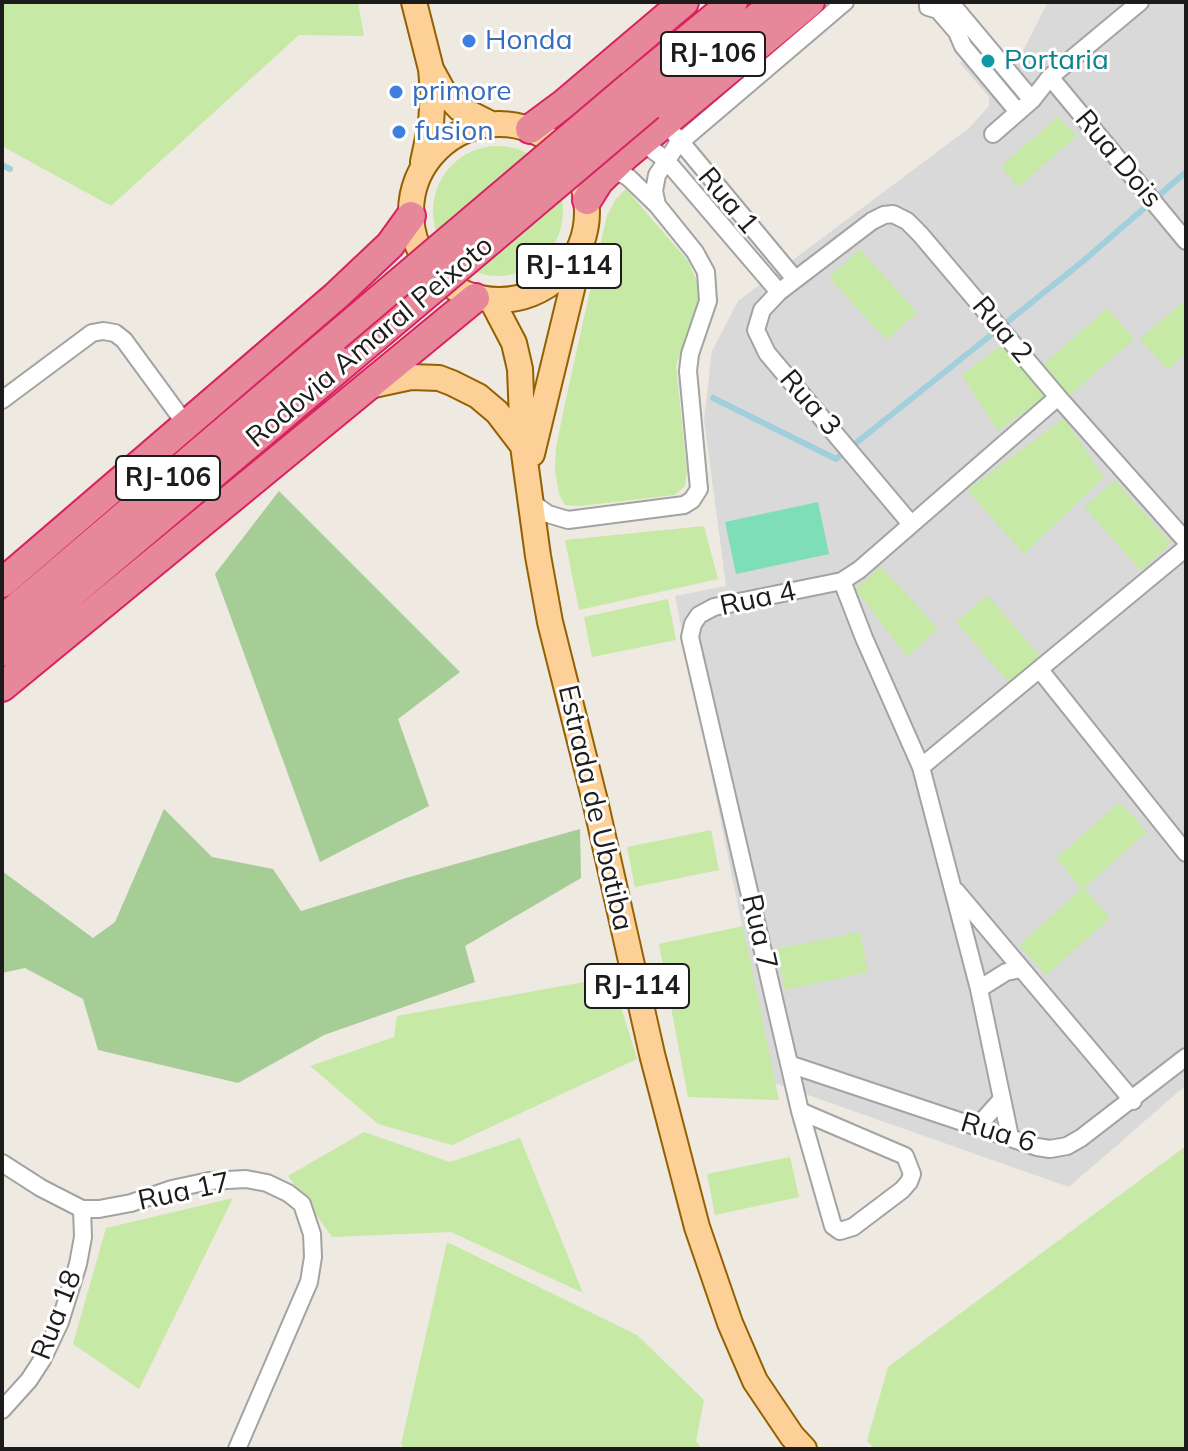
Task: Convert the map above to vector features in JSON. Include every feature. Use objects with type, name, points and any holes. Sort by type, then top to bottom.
[{"type":"highway","name":"Rodovia Amaral Peixoto","points":[[658,113],[733,2]]},
{"type":"highway","name":"Rodovia Amaral Peixoto","points":[[2,620],[343,347],[658,113],[776,2]]},
{"type":"highway","points":[[587,200],[599,181],[638,145],[658,113],[810,2]]},
{"type":"highway","points":[[530,129],[565,103],[677,4]]},
{"type":"highway","points":[[2,583],[371,265],[411,216]]},
{"type":"highway","points":[[2,687],[365,387],[484,299]]},
{"type":"highway","name":"Rodovia Amaral Peixoto","points":[[2,652],[343,347]]},
{"type":"main road","name":"RJ-114","points":[[414,2],[431,69],[431,124],[415,186],[411,216],[418,247],[434,273],[459,291],[484,299],[526,297],[542,290],[568,268],[584,237],[587,200],[580,175],[565,152],[530,129],[491,124],[476,127],[453,137],[435,152],[420,172]]},
{"type":"main road","name":"RJ-114","points":[[431,69],[443,91],[459,108],[491,124]]},
{"type":"main road","name":"Estrada de Ubatiba","points":[[527,472],[584,237]]},
{"type":"main road","name":"Estrada de Ubatiba","points":[[484,299],[514,343],[522,392],[523,446],[530,501],[550,622],[595,801],[652,1054],[697,1227],[730,1323],[755,1381],[804,1449]]},
{"type":"main road","points":[[365,387],[411,377],[439,378],[478,396],[497,412],[523,446]]},
{"type":"street","points":[[657,205],[655,184],[666,160],[658,113],[845,2]]},
{"type":"street","points":[[950,2],[1032,100]]},
{"type":"street","points":[[993,134],[1032,100],[1050,77],[1140,2]]},
{"type":"street","points":[[928,4],[938,10],[959,35],[963,46],[1018,112]]},
{"type":"street","name":"Rua Dois","points":[[1050,77],[1186,241]]},
{"type":"street","name":"Rua 1","points":[[658,113],[795,279]]},
{"type":"street","name":"Rua 1","points":[[638,145],[650,148],[666,160],[779,292]]},
{"type":"street","points":[[530,501],[548,514],[568,520],[674,508],[697,495],[699,481],[688,371],[690,354],[708,301],[707,280],[699,258],[657,205],[628,177],[611,169]]},
{"type":"street","name":"Rua 2","points":[[795,279],[872,221],[893,214],[907,221],[1186,541]]},
{"type":"street","name":"Rua 3","points":[[795,279],[762,310],[756,330],[760,341],[911,524]]},
{"type":"street","points":[[2,400],[92,333],[103,331],[115,333],[124,340],[187,426]]},
{"type":"street","points":[[1010,1137],[979,989],[921,767],[842,581],[859,570],[1058,397]]},
{"type":"street","points":[[921,767],[1186,548]]},
{"type":"street","name":"Rua 4","points":[[690,637],[699,615],[714,607],[842,581]]},
{"type":"street","name":"Rua 7","points":[[690,637],[800,1111],[833,1226],[840,1231],[853,1227],[902,1190],[912,1174],[905,1156],[800,1111]]},
{"type":"street","points":[[1040,670],[1186,853]]},
{"type":"street","points":[[953,888],[1133,1101]]},
{"type":"street","points":[[979,989],[1006,972],[1022,969]]},
{"type":"street","name":"Rua 6","points":[[789,1064],[1050,1149],[1067,1146],[1133,1101],[1186,1057]]},
{"type":"street","points":[[977,1127],[1002,1099]]},
{"type":"street","points":[[2,1163],[82,1209]]},
{"type":"street","name":"Rua 17","points":[[82,1209],[131,1203],[209,1181],[246,1179],[267,1183],[302,1204],[312,1234],[313,1257],[309,1282],[237,1449]]},
{"type":"street","name":"Rua 18","points":[[2,1410],[29,1380],[60,1322],[78,1264],[83,1237],[82,1209]]},
{"type":"shaded area","points":[[1048,2],[1186,2],[1186,1085],[1069,1187],[774,1083],[675,596],[726,586],[704,419],[712,351],[738,301],[969,128],[989,106],[989,97],[960,63],[988,38],[1014,68]]},
{"type":"green space","points":[[2,2],[358,2],[364,36],[299,35],[111,206],[2,146]]},
{"type":"green space","points":[[1058,117],[1077,136],[1018,187],[1001,166]]},
{"type":"green space","points":[[498,146],[523,151],[544,165],[558,186],[563,211],[558,236],[544,257],[523,271],[498,276],[473,271],[452,257],[438,236],[433,211],[438,186],[452,165],[473,151]]},
{"type":"green space","points":[[626,189],[688,261],[700,288],[698,308],[676,365],[687,471],[685,486],[675,495],[565,505],[559,494],[555,470],[556,448],[607,215]]},
{"type":"green space","points":[[860,249],[917,313],[886,340],[829,277]]},
{"type":"green space","points":[[1186,299],[1186,353],[1168,370],[1140,339]]},
{"type":"green space","points":[[1107,308],[1134,339],[1070,395],[1043,365]]},
{"type":"green space","points":[[1001,345],[1047,395],[998,431],[962,375]]},
{"type":"green space","points":[[1064,418],[1104,477],[1024,554],[967,490]]},
{"type":"green space","points":[[1115,480],[1171,543],[1141,571],[1084,507]]},
{"type":"green space","points":[[279,491],[460,672],[398,719],[429,806],[320,862],[215,574]]},
{"type":"green space","points":[[818,502],[829,554],[736,574],[725,522]]},
{"type":"green space","points":[[704,526],[718,579],[579,610],[565,540]]},
{"type":"green space","points":[[881,566],[938,629],[907,657],[855,589]]},
{"type":"green space","points":[[987,595],[1043,659],[1012,686],[956,622]]},
{"type":"green space","points":[[668,599],[676,640],[592,657],[584,617]]},
{"type":"green space","points":[[1120,802],[1147,832],[1084,888],[1110,918],[1046,975],[1019,945],[1082,889],[1056,858]]},
{"type":"green space","points":[[164,809],[212,857],[273,869],[301,911],[580,829],[581,878],[465,946],[475,982],[324,1035],[238,1083],[98,1050],[83,999],[25,968],[2,973],[2,871],[93,938],[115,922]]},
{"type":"green space","points":[[711,830],[719,870],[635,887],[627,847]]},
{"type":"green space","points":[[743,926],[779,1100],[688,1097],[659,944]]},
{"type":"green space","points":[[860,932],[868,972],[785,990],[776,949]]},
{"type":"green space","points":[[612,977],[637,1059],[452,1145],[378,1124],[310,1066],[394,1037],[397,1016]]},
{"type":"green space","points":[[364,1132],[450,1162],[520,1138],[583,1293],[451,1232],[332,1237],[288,1176]]},
{"type":"green space","points":[[1186,1146],[1186,1449],[875,1449],[867,1441],[888,1367]]},
{"type":"green space","points":[[790,1157],[799,1197],[715,1215],[707,1174]]},
{"type":"green space","points":[[233,1198],[139,1389],[73,1344],[106,1228]]},
{"type":"green space","points":[[447,1242],[637,1335],[704,1400],[696,1441],[702,1449],[404,1449],[401,1444]]},
{"type":"waterway","points":[[2,165],[10,169]]},
{"type":"waterway","points":[[713,398],[836,459],[1082,262],[1186,172]]},
{"type":"place","name":"Honda","points":[[469,41]]},
{"type":"place","name":"Portaria","points":[[988,61]]},
{"type":"place","name":"primore","points":[[396,92]]},
{"type":"place","name":"fusion","points":[[399,132]]}]
